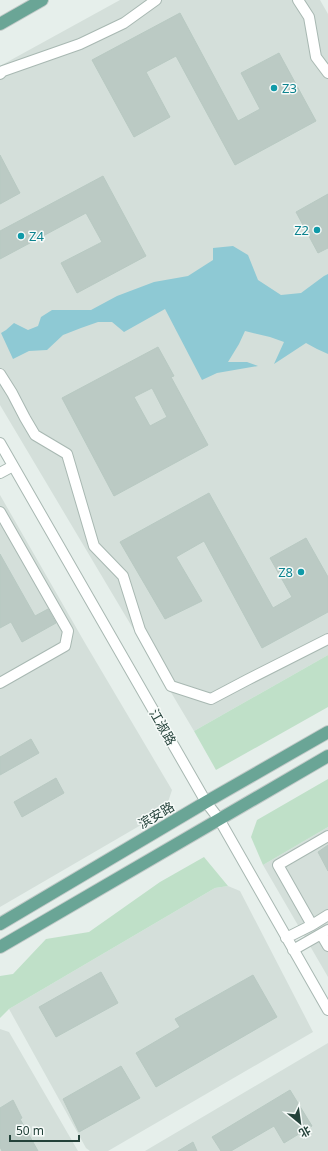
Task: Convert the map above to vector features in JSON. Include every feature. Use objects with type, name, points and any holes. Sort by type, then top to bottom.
[{"type":"main road","points":[[0,24],[42,0]]},
{"type":"main road","name":"滨安路","points":[[0,924],[206,802],[328,732]]},
{"type":"main road","points":[[0,947],[328,756]]},
{"type":"street","points":[[0,74],[3,71],[80,44],[124,23],[156,0]]},
{"type":"street","points":[[298,0],[309,17],[316,57],[328,73]]},
{"type":"street","points":[[0,374],[35,435],[67,454],[94,546],[123,576],[140,630],[171,686],[211,699],[328,639]]},
{"type":"street","name":"江淑路","points":[[0,444],[206,802],[219,819],[328,1010]]},
{"type":"street","points":[[0,473],[13,466]]},
{"type":"street","points":[[0,512],[68,631],[65,646],[0,683]]},
{"type":"street","points":[[312,925],[278,865],[328,836]]},
{"type":"street","points":[[286,938],[328,915]]},
{"type":"street","points":[[293,950],[325,932],[328,946]]},
{"type":"shaded area","points":[[120,0],[320,0],[328,14],[328,655],[194,731],[0,405],[0,66]]},
{"type":"shaded area","points":[[0,495],[172,790],[165,811],[0,907]]},
{"type":"shaded area","points":[[328,827],[328,977],[263,865]]},
{"type":"shaded area","points":[[228,886],[240,891],[313,1032],[108,1151],[90,1151],[86,1148],[9,1009],[215,888]]},
{"type":"shaded area","points":[[0,1029],[9,1032],[78,1151],[0,1151]]},
{"type":"shaded area","points":[[328,1043],[328,1151],[145,1151]]},
{"type":"green space","points":[[328,655],[328,707],[216,770],[194,731]]},
{"type":"green space","points":[[328,779],[328,827],[263,865],[251,837],[257,820]]},
{"type":"green space","points":[[204,857],[228,886],[215,888],[9,1009],[0,1018],[0,976],[13,974],[46,939],[89,932],[160,882]]},
{"type":"water","points":[[233,246],[248,255],[258,280],[281,295],[301,293],[328,274],[328,354],[306,343],[274,364],[284,342],[245,331],[228,362],[247,362],[258,366],[217,373],[202,380],[165,309],[124,332],[112,322],[98,322],[63,335],[47,350],[29,351],[13,359],[1,333],[14,323],[28,330],[38,326],[41,317],[52,310],[91,310],[117,296],[154,282],[188,276],[213,260],[213,248]]},
{"type":"building","name":"Z3","points":[[180,13],[238,121],[260,109],[241,73],[279,53],[316,121],[235,165],[176,56],[146,72],[170,117],[134,137],[92,60]]},
{"type":"building","name":"Z4","points":[[0,155],[20,193],[0,204]]},
{"type":"building","name":"Z4","points":[[103,176],[146,256],[77,293],[61,263],[102,242],[86,213],[0,259],[0,231]]},
{"type":"building","name":"Z2","points":[[328,194],[328,248],[318,253],[296,212]]},
{"type":"building","points":[[158,347],[174,376],[171,377],[208,445],[114,496],[62,398]],"holes":[[[152,388],[167,417],[150,426],[134,397]]]},
{"type":"building","name":"Z8","points":[[209,493],[273,608],[292,597],[270,558],[306,538],[328,577],[328,612],[262,648],[204,541],[176,557],[202,601],[165,619],[120,542]]},
{"type":"building","points":[[0,554],[35,616],[48,609],[56,623],[22,642],[11,622],[0,628]]},
{"type":"building","points":[[31,739],[39,753],[0,775],[0,757]]},
{"type":"building","points":[[56,778],[64,793],[22,817],[14,802]]},
{"type":"building","points":[[328,845],[328,871],[318,852]]},
{"type":"building","points":[[101,972],[118,1003],[56,1037],[39,1007]]},
{"type":"building","points":[[253,975],[277,1017],[156,1087],[136,1053],[180,1027],[175,1019]]},
{"type":"building","points":[[121,1066],[140,1098],[79,1132],[63,1099]]},
{"type":"building","points":[[290,1090],[312,1126],[284,1143],[274,1126],[231,1151],[221,1151],[212,1137]]},
{"type":"building","points":[[13,1100],[22,1118],[20,1119],[38,1151],[2,1151],[0,1147],[0,1108]]},
{"type":"building","points":[[193,1142],[197,1151],[178,1151]]},
{"type":"place","name":"Z3","points":[[274,88]]},
{"type":"place","name":"Z2","points":[[317,230]]},
{"type":"place","name":"Z4","points":[[21,236]]},
{"type":"place","name":"Z8","points":[[301,572]]}]
